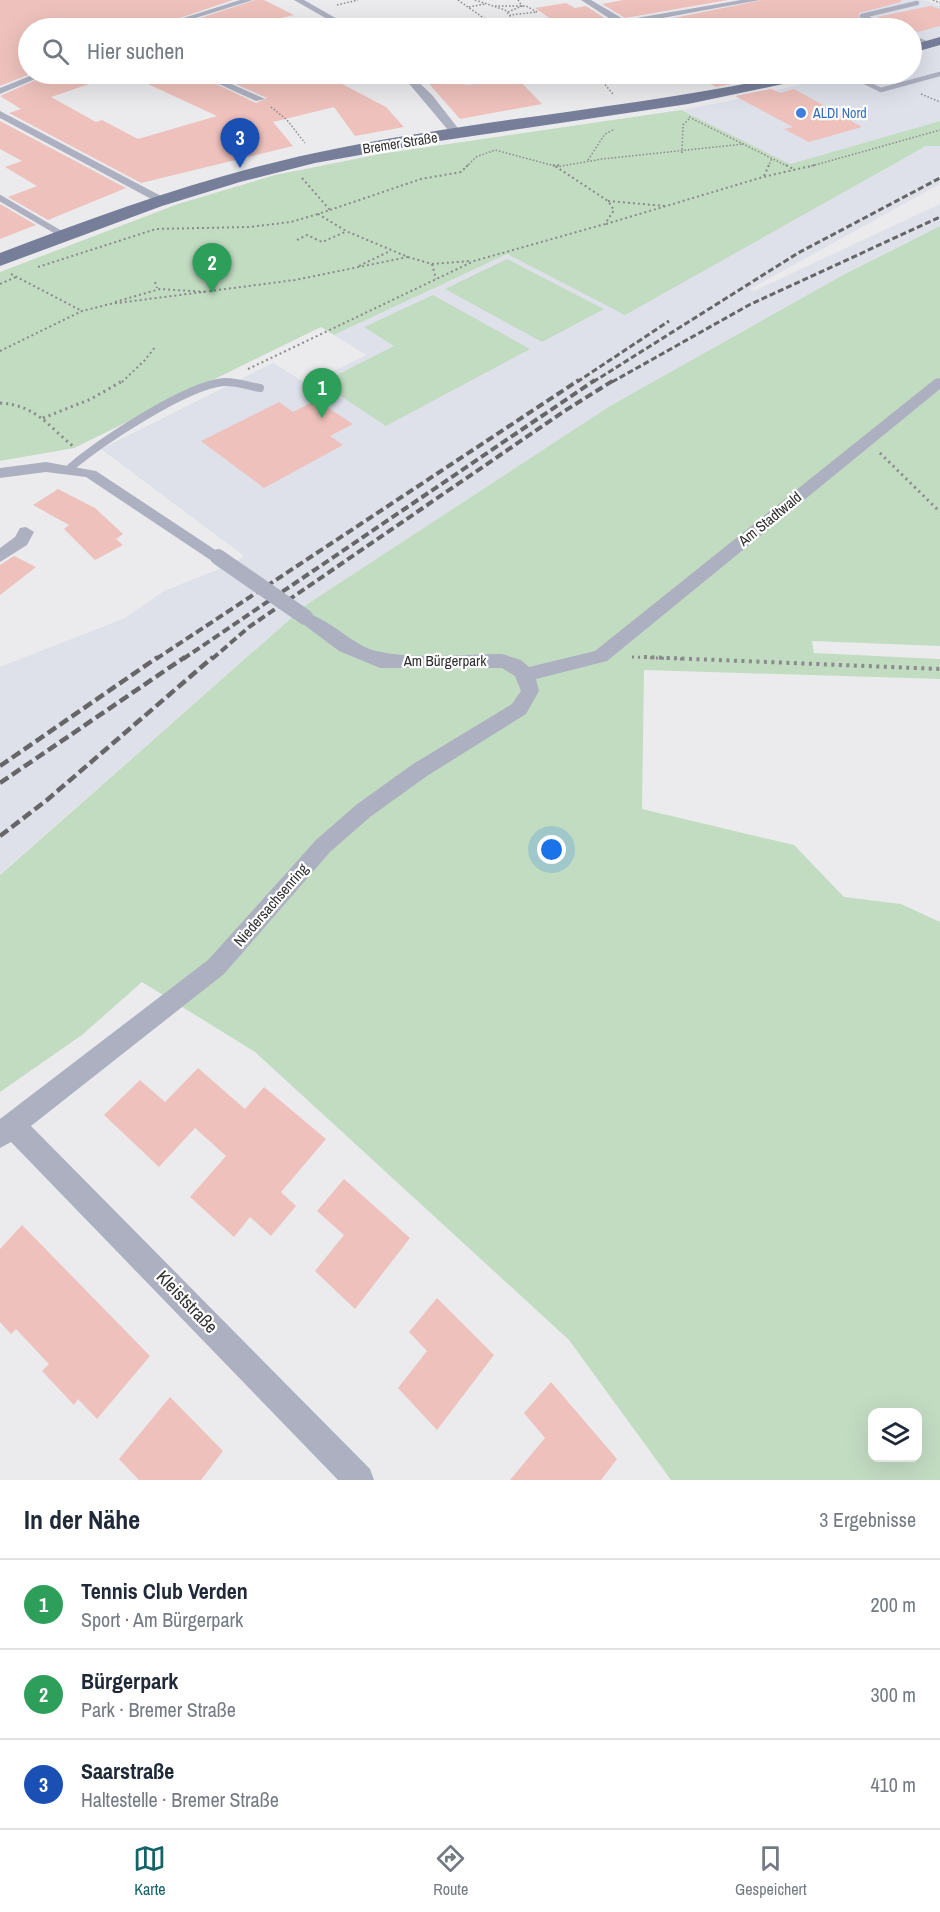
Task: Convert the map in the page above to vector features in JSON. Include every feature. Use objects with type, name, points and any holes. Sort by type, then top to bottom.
[{"type":"main road","name":"Bremer Straße","points":[[0,260],[159,199],[316,158],[457,134],[684,101],[765,84]]},
{"type":"street","points":[[189,18],[249,0]]},
{"type":"street","points":[[298,0],[331,18]]},
{"type":"street","points":[[589,0],[616,18]]},
{"type":"street","points":[[658,18],[756,0]]},
{"type":"street","points":[[0,91],[18,84]]},
{"type":"street","points":[[225,84],[260,99]]},
{"type":"street","points":[[415,84],[457,134]]},
{"type":"street","points":[[0,114],[159,199]]},
{"type":"street","name":"Am Stadtwald","points":[[601,656],[940,382]]},
{"type":"street","name":"Am Bürgerpark","points":[[0,473],[45,466],[71,467],[91,474],[218,556],[345,646],[380,660],[502,661],[517,664],[526,675]]},
{"type":"street","points":[[0,556],[21,541],[26,532]]},
{"type":"street","points":[[526,675],[601,656]]},
{"type":"street","name":"Niedersachsenring","points":[[7,1130],[216,967],[323,846],[363,812],[420,770],[519,709],[530,691],[526,675]]},
{"type":"street","name":"Kleiststraße","points":[[7,1130],[358,1480]]},
{"type":"lane","points":[[867,18],[862,16],[917,3]]},
{"type":"lane","points":[[922,79],[940,74]]},
{"type":"lane","points":[[869,84],[881,90],[903,84]]},
{"type":"lane","points":[[0,198],[63,235]]},
{"type":"lane","points":[[71,467],[85,454],[160,410],[222,382],[260,388]]},
{"type":"path","points":[[458,0],[484,18]]},
{"type":"path","points":[[475,0],[495,6],[512,18]]},
{"type":"path","points":[[518,0],[522,6]]},
{"type":"path","points":[[933,0],[940,3]]},
{"type":"path","points":[[468,7],[486,3]]},
{"type":"path","points":[[495,6],[522,6],[534,9],[536,13],[509,14]]},
{"type":"path","points":[[509,14],[522,6]]},
{"type":"path","points":[[604,84],[613,94]]},
{"type":"path","points":[[260,99],[287,120],[316,158]]},
{"type":"path","points":[[680,113],[795,170]]},
{"type":"path","points":[[682,153],[683,125],[690,118]]},
{"type":"path","points":[[588,160],[605,134],[618,128]]},
{"type":"path","points":[[222,382],[474,261],[763,177],[940,130]]},
{"type":"path","points":[[555,166],[588,160],[682,153],[744,144]]},
{"type":"path","points":[[35,268],[156,229],[249,227],[291,222],[421,179],[461,172],[476,157],[487,151],[495,150],[555,166],[608,201],[614,210],[605,224]]},
{"type":"path","points":[[763,177],[772,158]]},
{"type":"path","points":[[302,178],[330,210]]},
{"type":"path","points":[[608,201],[668,206]]},
{"type":"path","points":[[318,214],[346,231],[408,257],[432,264],[474,261]]},
{"type":"path","points":[[297,240],[308,235],[322,242],[346,231]]},
{"type":"path","points":[[353,269],[391,250]]},
{"type":"path","points":[[0,351],[82,311],[110,304],[210,293],[353,269],[408,257]]},
{"type":"path","points":[[432,264],[436,279]]},
{"type":"path","points":[[16,270],[7,272],[82,311]]},
{"type":"path","points":[[0,284],[16,277]]},
{"type":"path","points":[[155,282],[157,288]]},
{"type":"path","points":[[110,304],[136,292],[157,288],[171,287],[210,293]]},
{"type":"path","points":[[44,418],[93,399],[121,385],[145,363],[156,346]]},
{"type":"path","points":[[0,403],[24,405],[44,418],[62,438],[85,454]]},
{"type":"path","points":[[867,440],[940,512]]},
{"type":"path","points":[[601,656],[940,669]]},
{"type":"shaded area","points":[[884,0],[924,0],[940,6],[940,121],[790,164],[681,110],[802,84],[922,84],[922,18],[821,18]]},
{"type":"shaded area","points":[[926,146],[940,146],[940,184],[750,289],[754,291],[940,204],[940,226],[845,274],[610,406],[306,605],[0,874],[0,667],[125,618],[164,591],[229,565],[244,556],[101,449],[273,363],[307,384],[366,355],[334,335],[507,254],[625,314]]},
{"type":"green space","points":[[681,110],[790,164],[940,121],[940,146],[926,146],[625,315],[507,254],[334,335],[321,327],[74,448],[0,461],[0,272],[178,204],[275,175],[380,154]]},
{"type":"green space","points":[[940,226],[940,646],[812,641],[814,653],[940,659],[940,679],[644,670],[642,809],[794,845],[844,897],[901,904],[940,922],[940,1480],[671,1480],[569,1340],[255,1052],[142,982],[82,1035],[0,1092],[0,875],[306,605],[610,406],[845,274]]},
{"type":"green space","points":[[507,259],[604,309],[542,342],[445,289]]},
{"type":"green space","points":[[433,295],[530,349],[386,426],[321,383],[394,346],[364,327]]},
{"type":"building","points":[[0,0],[233,0],[180,18],[18,18],[18,79],[0,86]]},
{"type":"building","points":[[255,0],[264,0],[294,15],[281,18],[200,18]]},
{"type":"building","points":[[623,0],[728,0],[625,18],[602,4]]},
{"type":"building","points":[[762,0],[901,0],[901,2],[859,13],[860,18],[674,18]]},
{"type":"building","points":[[566,3],[575,8],[586,6],[604,18],[550,18],[535,8]]},
{"type":"building","points":[[930,6],[940,9],[940,26],[922,31],[922,18],[877,17]]},
{"type":"building","points":[[27,84],[89,84],[51,97],[96,122],[102,120],[138,139],[217,116],[148,84],[216,84],[256,103],[267,98],[236,84],[342,84],[386,107],[404,127],[355,136],[334,107],[273,122],[293,146],[141,183],[9,113],[21,109],[0,96]]},
{"type":"building","points":[[429,84],[523,84],[542,104],[460,119]]},
{"type":"building","points":[[710,84],[731,84],[716,87]]},
{"type":"building","points":[[771,89],[780,93],[794,89],[862,127],[809,142],[784,129],[793,127],[735,96]]},
{"type":"building","points":[[0,121],[126,188],[48,220],[8,197],[37,186],[5,167],[22,161],[0,149]]},
{"type":"building","points":[[0,204],[36,225],[0,239]]},
{"type":"building","points":[[316,400],[353,424],[330,436],[343,445],[264,488],[201,441],[279,402],[293,412]]},
{"type":"building","points":[[58,489],[95,508],[123,534],[116,539],[123,545],[95,560],[64,529],[69,525],[33,505]]},
{"type":"building","points":[[14,556],[36,567],[0,595],[0,565]]},
{"type":"building","points":[[198,1068],[245,1109],[264,1087],[326,1139],[281,1192],[296,1206],[271,1236],[250,1217],[234,1237],[190,1197],[226,1156],[195,1128],[159,1167],[104,1115],[140,1080],[165,1102]]},
{"type":"building","points":[[344,1179],[410,1238],[355,1309],[315,1271],[344,1235],[317,1211]]},
{"type":"building","points":[[22,1225],[150,1356],[97,1419],[78,1399],[74,1405],[42,1371],[49,1364],[16,1329],[11,1334],[0,1322],[0,1249]]},
{"type":"building","points":[[437,1298],[494,1355],[437,1430],[398,1388],[427,1351],[409,1332]]},
{"type":"building","points":[[551,1382],[617,1459],[601,1480],[510,1480],[545,1438],[524,1413]]},
{"type":"building","points":[[170,1397],[223,1451],[201,1480],[139,1480],[119,1459]]},
{"type":"railway","points":[[593,382],[798,253],[940,178]]},
{"type":"railway","points":[[612,382],[749,305],[940,217]]},
{"type":"railway","points":[[577,382],[669,321]]},
{"type":"railway","points":[[156,659],[579,380]]},
{"type":"railway","points":[[183,659],[595,380]]},
{"type":"railway","points":[[212,659],[249,627],[563,412],[614,380]]},
{"type":"railway","points":[[0,766],[158,657]]},
{"type":"railway","points":[[0,783],[185,657]]},
{"type":"railway","points":[[0,836],[47,800],[213,657]]},
{"type":"place","name":"ALDI Nord","points":[[801,113]]},
{"type":"place","name":"Saarstraße","points":[[240,168]]},
{"type":"place","name":"Bürgerpark","points":[[212,293]]},
{"type":"place","name":"Tennis Club Verden","points":[[322,418]]}]
